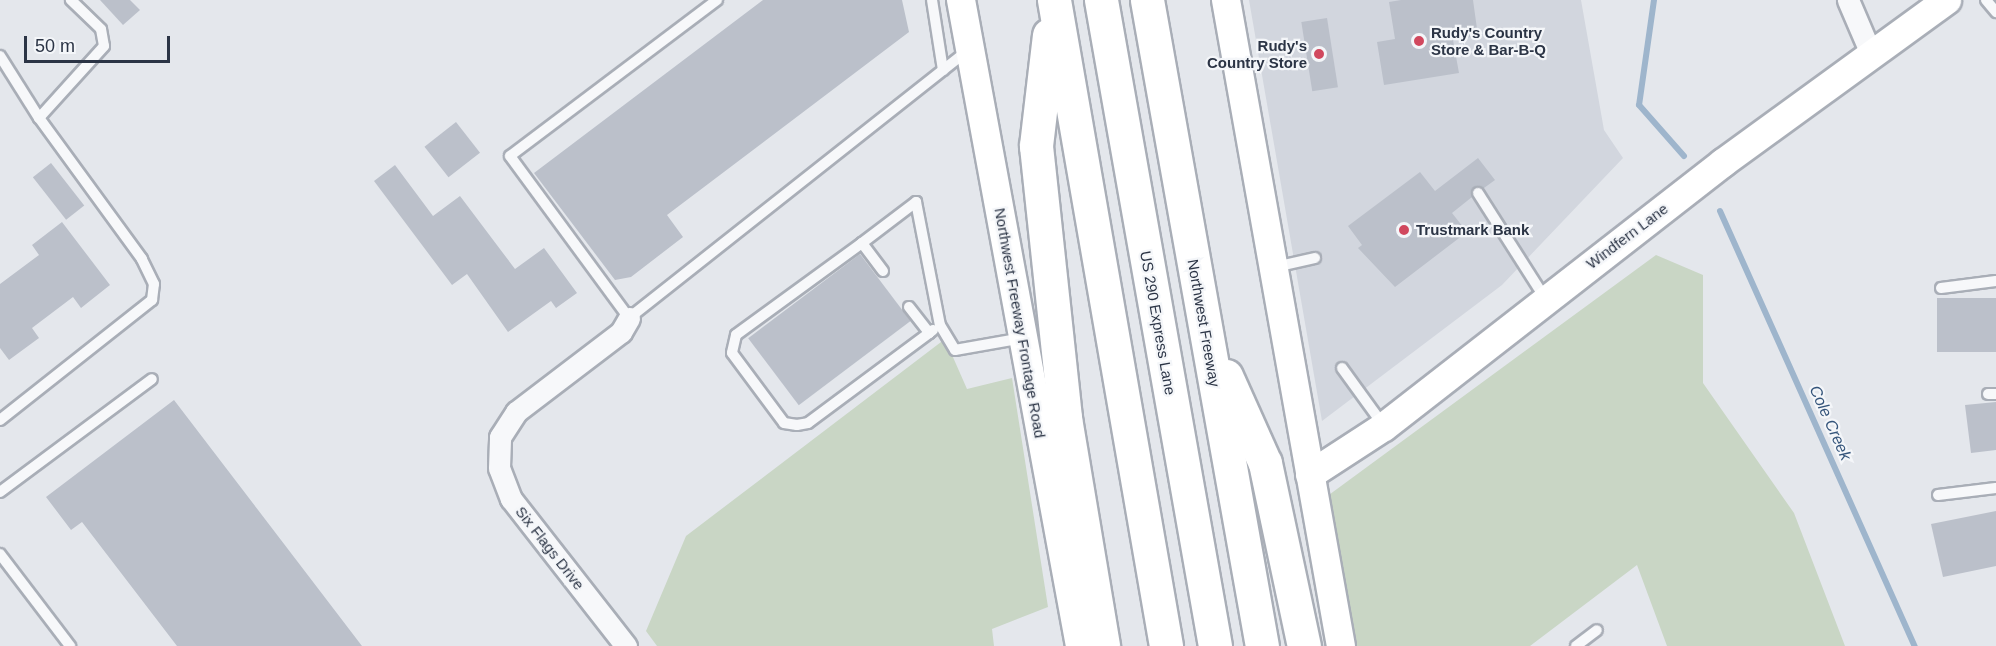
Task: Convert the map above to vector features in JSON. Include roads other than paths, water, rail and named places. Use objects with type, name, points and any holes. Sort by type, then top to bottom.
[{"type":"highway","points":[[1053,0],[1036,146],[1065,418],[1103,646]]},
{"type":"highway","points":[[1053,0],[1166,646]]},
{"type":"highway","name":"US 290 Express Lane","points":[[1101,0],[1215,646]]},
{"type":"highway","name":"Northwest Freeway","points":[[1147,0],[1262,646]]},
{"type":"highway","points":[[1206,330],[1264,463],[1304,646]]},
{"type":"main road","name":"Northwest Freeway Frontage Road","points":[[961,0],[1080,646]]},
{"type":"main road","points":[[1226,0],[1341,646]]},
{"type":"main road","name":"Windfern Lane","points":[[1310,475],[1384,427],[1545,298],[1947,0]]},
{"type":"street","points":[[1848,0],[1872,56]]},
{"type":"street","name":"Six Flags Drive","points":[[626,646],[511,499],[499,468],[500,437],[516,412],[621,332],[628,318]]},
{"type":"lane","points":[[39,118],[104,46],[101,29],[71,0]]},
{"type":"lane","points":[[717,0],[510,156],[628,318],[970,49]]},
{"type":"lane","points":[[932,0],[944,70]]},
{"type":"lane","points":[[1986,0],[1996,12]]},
{"type":"lane","points":[[0,56],[39,118],[142,259],[154,284],[152,300],[0,420]]},
{"type":"lane","points":[[1478,193],[1545,298]]},
{"type":"lane","points":[[940,325],[808,423],[797,425],[784,423],[732,353],[736,335],[916,202],[940,325],[955,350],[1023,338]]},
{"type":"lane","points":[[862,243],[883,270]]},
{"type":"lane","points":[[1275,267],[1315,258]]},
{"type":"lane","points":[[1941,288],[1996,281]]},
{"type":"lane","points":[[909,307],[929,333]]},
{"type":"lane","points":[[1342,368],[1384,427]]},
{"type":"lane","points":[[0,492],[152,379]]},
{"type":"lane","points":[[1938,495],[1996,488]]},
{"type":"lane","points":[[0,554],[70,646]]},
{"type":"lane","points":[[1576,646],[1596,630]]},
{"type":"waterway","name":"Cole Creek","points":[[1654,0],[1639,105],[1684,156]]},
{"type":"waterway","name":"Cole Creek","points":[[1720,211],[1915,646]]},
{"type":"place","name":"Rudy's Country Store & Bar-B-Q","points":[[1419,41]]},
{"type":"place","name":"Rudy's Country Store","points":[[1319,54]]},
{"type":"place","name":"Trustmark Bank","points":[[1404,230]]}]
